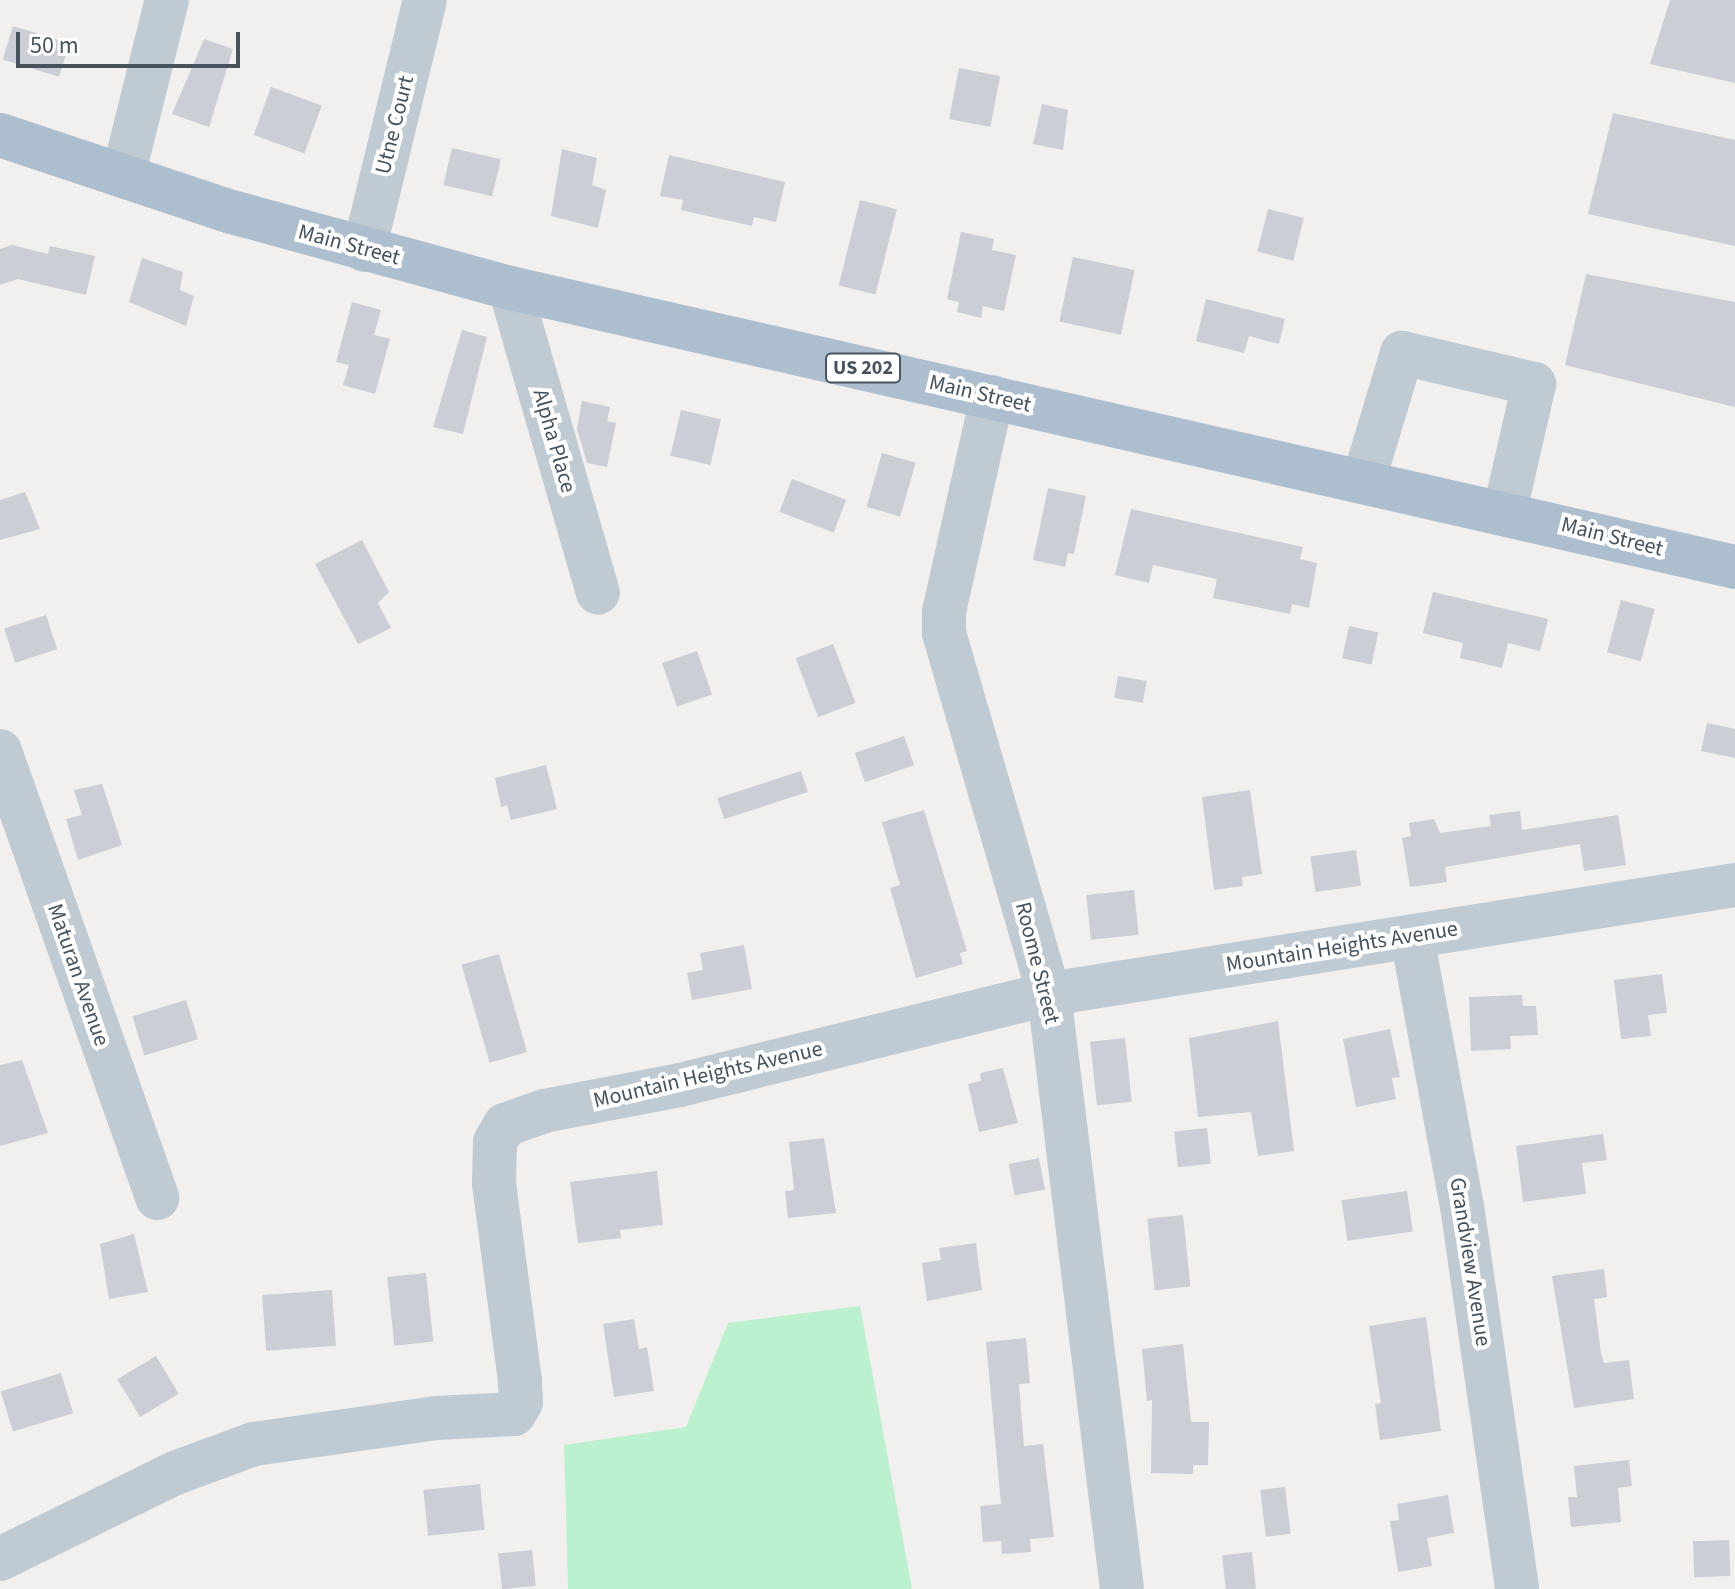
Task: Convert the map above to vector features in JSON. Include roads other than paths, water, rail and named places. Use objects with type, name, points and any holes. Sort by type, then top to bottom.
[{"type":"main road","name":"Main Street","points":[[0,135],[364,250],[510,288],[1505,511],[1735,567]]},
{"type":"street","points":[[123,176],[167,0]]},
{"type":"street","name":"Utne Court","points":[[364,250],[425,0]]},
{"type":"street","name":"Alpha Place","points":[[510,288],[598,593]]},
{"type":"street","points":[[1364,479],[1402,353],[1534,384],[1505,511]]},
{"type":"street","name":"Roome Street","points":[[992,397],[944,611],[944,633],[1049,994],[1122,1589]]},
{"type":"street","name":"Maturan Avenue","points":[[0,751],[157,1198]]},
{"type":"street","name":"Mountain Heights Avenue","points":[[0,1559],[175,1473],[254,1444],[436,1418],[514,1414],[521,1402],[520,1381],[494,1183],[495,1142],[505,1125],[544,1111],[680,1085],[1049,994],[1735,885]]},
{"type":"street","name":"Grandview Avenue","points":[[1412,937],[1462,1206],[1517,1589]]}]
